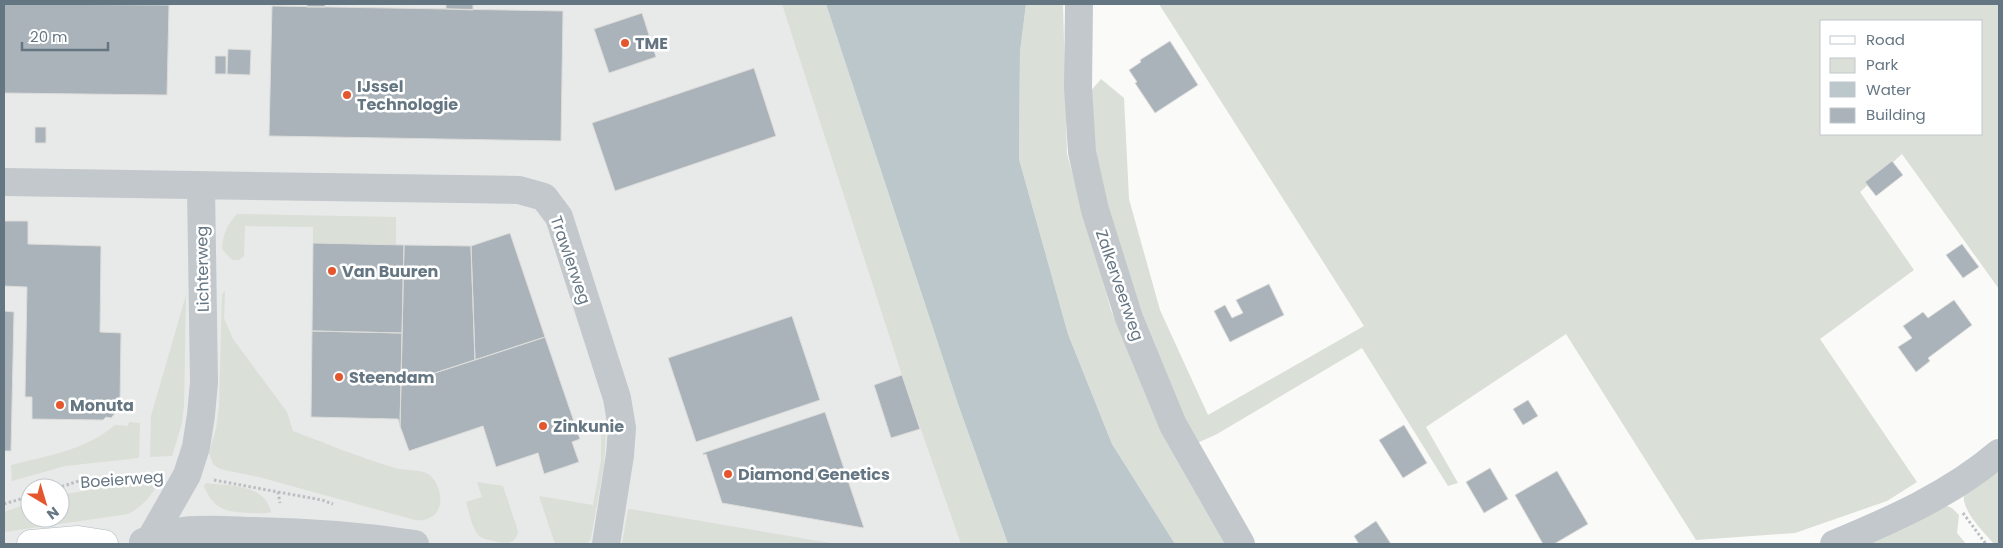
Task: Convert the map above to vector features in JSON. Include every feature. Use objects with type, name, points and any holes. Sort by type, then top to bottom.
[{"type":"street","name":"Zalkerveerweg","points":[[1079,4],[1078,87],[1082,152],[1095,210],[1129,318],[1173,425],[1241,544]]},
{"type":"street","points":[[4,182],[201,186]]},
{"type":"street","name":"Lichterweg","points":[[145,541],[187,475],[196,447],[204,382],[201,186]]},
{"type":"street","name":"Trawlerweg","points":[[201,186],[519,190],[544,197],[559,217],[617,398],[622,428],[620,455],[606,544]]},
{"type":"street","points":[[1834,544],[1883,524],[1946,491],[1999,453]]},
{"type":"street","points":[[145,541],[175,532],[200,529],[286,538],[369,537],[415,544]]},
{"type":"street","points":[[31,544],[78,540],[104,544]]},
{"type":"path","name":"Boeierweg","points":[[70,484],[79,481],[187,475],[278,492],[286,538]]},
{"type":"path","points":[[1946,491],[1986,544]]},
{"type":"path","points":[[4,504],[20,499]]},
{"type":"shaded area","points":[[4,4],[794,4],[1003,544],[4,544]]},
{"type":"green space","points":[[782,4],[826,4],[959,407],[1008,544],[961,544],[902,375]]},
{"type":"green space","points":[[1026,4],[1063,4],[1067,154],[1111,310],[1167,441],[1228,544],[1175,544],[1112,444],[1068,334],[1019,159],[1020,52]]},
{"type":"green space","points":[[1159,4],[1999,4],[1999,289],[1902,154],[1860,192],[1914,270],[1820,339],[1917,482],[1887,501],[1795,533],[1696,540],[1566,334],[1426,427],[1458,483],[1448,486],[1362,348],[1217,434],[1193,445],[1141,327],[1097,175],[1089,93],[1101,79],[1124,98],[1129,199],[1160,310],[1208,415],[1364,326]]},
{"type":"green space","points":[[237,214],[396,217],[396,245],[313,243],[313,227],[245,226],[244,256],[239,260],[232,260],[222,249],[226,230]]},
{"type":"green space","points":[[225,291],[224,318],[233,339],[287,412],[293,431],[382,464],[399,469],[419,471],[431,476],[437,485],[440,497],[439,508],[432,517],[415,520],[259,477],[220,469],[213,464],[209,453],[216,429],[219,407],[222,294]]},
{"type":"green space","points":[[186,295],[182,423],[172,456],[150,457],[151,416]]},
{"type":"green space","points":[[129,422],[140,423],[139,458],[65,466],[12,481],[11,465],[66,451],[92,441],[115,425],[128,426]]},
{"type":"green space","points":[[601,429],[606,429],[604,465],[591,538],[587,544],[555,544],[539,496],[593,505],[601,461]]},
{"type":"green space","points":[[1999,470],[1999,544],[1994,544],[1969,514],[1964,500],[1964,493]]},
{"type":"green space","points":[[477,482],[503,486],[518,531],[517,536],[512,541],[502,543],[488,540],[479,536],[474,529],[466,502],[482,497]]},
{"type":"green space","points":[[153,483],[156,487],[140,506],[128,514],[70,522],[70,493],[113,486]]},
{"type":"green space","points":[[206,483],[236,486],[254,491],[262,496],[271,512],[243,513],[223,509],[212,501],[204,486]]},
{"type":"green space","points":[[1944,505],[1952,508],[1959,515],[1957,533],[1966,544],[1853,544]]},
{"type":"green space","points":[[20,506],[20,528],[32,528],[4,532],[4,512]]},
{"type":"green space","points":[[628,510],[836,544],[622,544]]},
{"type":"water","points":[[826,4],[1026,4],[1020,52],[1019,159],[1068,334],[1112,444],[1175,544],[1008,544],[959,407]]},
{"type":"building","points":[[4,4],[169,5],[167,95],[4,93]]},
{"type":"building","points":[[307,4],[325,4],[325,7],[307,7]]},
{"type":"building","points":[[446,4],[473,4],[473,10],[446,9]]},
{"type":"building","points":[[272,6],[563,11],[561,141],[269,136]]},
{"type":"building","points":[[642,13],[656,57],[609,73],[594,29]]},
{"type":"building","points":[[1170,41],[1198,85],[1155,113],[1135,83],[1137,82],[1129,70],[1141,62],[1140,60]]},
{"type":"building","points":[[228,49],[251,50],[250,75],[227,74]]},
{"type":"building","points":[[215,56],[226,56],[226,74],[215,74]]},
{"type":"building","points":[[754,68],[776,136],[615,191],[592,123]]},
{"type":"building","points":[[35,127],[46,127],[46,143],[35,143]]},
{"type":"building","points":[[1892,161],[1903,175],[1876,196],[1865,182]]},
{"type":"building","points":[[4,221],[28,221],[28,244],[101,246],[100,332],[121,333],[120,404],[111,418],[106,417],[103,420],[32,419],[32,397],[25,397],[27,287],[4,286]]},
{"type":"building","points":[[510,233],[545,337],[475,360],[471,246]]},
{"type":"building","points":[[313,243],[404,245],[402,333],[312,331]]},
{"type":"building","points":[[1962,244],[1979,267],[1963,278],[1946,255]]},
{"type":"building","points":[[404,245],[471,246],[475,360],[401,384]]},
{"type":"building","points":[[1269,284],[1284,315],[1230,342],[1214,311],[1225,305],[1232,318],[1243,313],[1236,300]]},
{"type":"building","points":[[1954,300],[1972,325],[1928,358],[1930,361],[1916,372],[1898,347],[1912,338],[1903,326],[1923,312],[1928,318]]},
{"type":"building","points":[[4,311],[14,312],[11,451],[4,451]]},
{"type":"building","points":[[792,316],[820,400],[696,442],[668,358]]},
{"type":"building","points":[[312,331],[402,333],[400,426],[398,419],[311,417]]},
{"type":"building","points":[[545,337],[580,439],[572,442],[579,462],[544,474],[538,453],[496,467],[483,426],[409,451],[400,426],[401,384]]},
{"type":"building","points":[[902,375],[920,429],[891,438],[874,385]]},
{"type":"building","points":[[1528,400],[1538,416],[1523,425],[1513,409]]},
{"type":"building","points":[[825,412],[864,528],[722,503],[706,454],[703,455],[703,453]]},
{"type":"building","points":[[1404,425],[1427,463],[1403,478],[1379,440]]},
{"type":"building","points":[[1490,468],[1508,499],[1484,513],[1466,482]]},
{"type":"building","points":[[1557,471],[1588,524],[1554,544],[1543,544],[1515,495]]},
{"type":"building","points":[[1376,521],[1391,544],[1359,544],[1354,536]]},
{"type":"place","name":"TME","points":[[625,43]]},
{"type":"place","name":"IJssel Technologie","points":[[347,95]]},
{"type":"place","name":"Van Buuren","points":[[332,271]]},
{"type":"place","name":"Steendam","points":[[339,377]]},
{"type":"place","name":"Monuta","points":[[60,405]]},
{"type":"place","name":"Zinkunie","points":[[543,426]]},
{"type":"place","name":"Diamond Genetics","points":[[728,474]]}]
